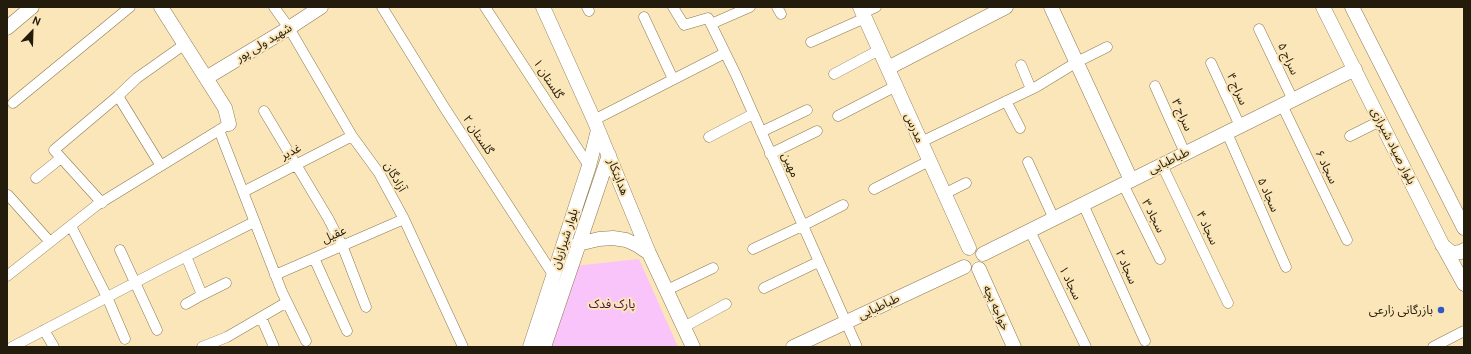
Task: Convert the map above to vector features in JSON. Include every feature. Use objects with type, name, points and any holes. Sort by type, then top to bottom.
[{"type":"street","points":[[7,28],[32,7]]},
{"type":"street","points":[[13,103],[130,7]]},
{"type":"street","points":[[161,7],[225,108],[224,127],[243,192],[275,275],[306,341]]},
{"type":"street","name":"آزادگان","points":[[274,7],[289,28],[352,136],[379,173],[404,219],[463,347]]},
{"type":"street","name":"شهید ولی پور","points":[[206,78],[321,7]]},
{"type":"street","name":"گلستان ۲","points":[[382,7],[444,107],[554,276]]},
{"type":"street","name":"گلستان ۱","points":[[485,7],[589,166]]},
{"type":"street","name":"هدایتکار","points":[[542,7],[596,125],[649,253],[693,347]]},
{"type":"street","points":[[673,7],[684,25],[709,21],[750,7]]},
{"type":"street","points":[[811,42],[876,7]]},
{"type":"street","points":[[888,68],[1006,7]]},
{"type":"street","points":[[1051,7],[1077,62],[1127,182]]},
{"type":"street","name":"بلوار صیاد شیرازی","points":[[1323,7],[1442,244],[1464,284]]},
{"type":"street","points":[[1352,7],[1464,228]]},
{"type":"street","name":"مدرس","points":[[863,13],[969,248]]},
{"type":"street","points":[[644,17],[673,79]]},
{"type":"street","name":"مهین","points":[[709,21],[753,114],[857,347]]},
{"type":"street","name":"سراج ۵","points":[[1259,29],[1287,103]]},
{"type":"street","points":[[102,202],[54,150],[137,78],[185,44]]},
{"type":"street","points":[[921,142],[1031,89],[1077,62],[1107,47]]},
{"type":"street","points":[[834,74],[879,50]]},
{"type":"street","points":[[596,125],[673,79],[725,53]]},
{"type":"street","name":"سراج ۴","points":[[1211,63],[1233,129]]},
{"type":"street","points":[[1021,65],[1031,89]]},
{"type":"street","name":"طباطبایی","points":[[983,254],[1355,69]]},
{"type":"street","points":[[838,116],[896,86]]},
{"type":"street","name":"سراج ۳","points":[[1155,86],[1185,154]]},
{"type":"street","points":[[118,96],[161,166]]},
{"type":"street","points":[[1006,101],[1020,128]]},
{"type":"street","name":"سجاد ۶","points":[[1287,103],[1346,240]]},
{"type":"street","points":[[761,132],[807,110]]},
{"type":"street","points":[[264,111],[328,218],[342,245],[366,306]]},
{"type":"street","points":[[708,138],[753,114]]},
{"type":"street","points":[[1350,136],[1380,120]]},
{"type":"street","name":"بلوار شیرازیان","points":[[530,347],[589,166],[596,125]]},
{"type":"street","points":[[7,276],[102,202],[224,127]]},
{"type":"street","name":"سجاد ۵","points":[[1233,129],[1286,267]]},
{"type":"street","points":[[770,154],[817,131]]},
{"type":"street","name":"غدیر","points":[[243,192],[352,136]]},
{"type":"street","name":"بلوار شیرازیان","points":[[544,347],[609,155]]},
{"type":"street","points":[[36,178],[61,158]]},
{"type":"street","points":[[874,189],[930,161]]},
{"type":"street","points":[[1028,162],[1054,219]]},
{"type":"street","name":"سجاد ۴","points":[[1162,165],[1228,303]]},
{"type":"street","points":[[589,166],[604,171]]},
{"type":"street","name":"سجاد ۳","points":[[1127,182],[1160,260]]},
{"type":"street","points":[[944,194],[966,183]]},
{"type":"street","points":[[8,195],[50,242]]},
{"type":"street","name":"سجاد ۲","points":[[1083,204],[1145,340]]},
{"type":"street","points":[[753,249],[843,205]]},
{"type":"street","name":"عقیل","points":[[275,275],[404,219]]},
{"type":"street","points":[[7,342],[11,347],[134,282],[254,222]]},
{"type":"street","points":[[71,226],[107,297],[125,339]]},
{"type":"street","name":"سجاد ۱","points":[[1030,230],[1086,347]]},
{"type":"street","points":[[578,244],[599,239],[613,238],[626,240],[649,253]]},
{"type":"street","points":[[1442,244],[1452,253],[1464,250]]},
{"type":"street","points":[[969,248],[979,250],[983,254],[983,265],[974,271],[968,270],[961,262],[961,256],[964,251],[969,248]]},
{"type":"street","points":[[120,250],[157,330]]},
{"type":"street","points":[[186,256],[202,295]]},
{"type":"street","points":[[314,258],[347,331]]},
{"type":"street","points":[[764,288],[818,262]]},
{"type":"street","name":"طباطبایی","points":[[793,347],[964,267]]},
{"type":"street","points":[[667,290],[713,268]]},
{"type":"street","name":"خواجه بچه","points":[[979,269],[1014,347]]},
{"type":"street","points":[[186,304],[226,283]]},
{"type":"street","points":[[202,347],[227,337],[287,302]]},
{"type":"street","points":[[684,327],[726,304]]},
{"type":"street","points":[[261,317],[274,347]]},
{"type":"street","points":[[44,330],[54,347]]},
{"type":"street","points":[[1434,347],[1462,335]]},
{"type":"green space","name":"پارک فدک","points":[[639,259],[678,347],[550,347],[574,266]]},
{"type":"place","name":"بازرگانی زارعی","points":[[1441,310]]}]
